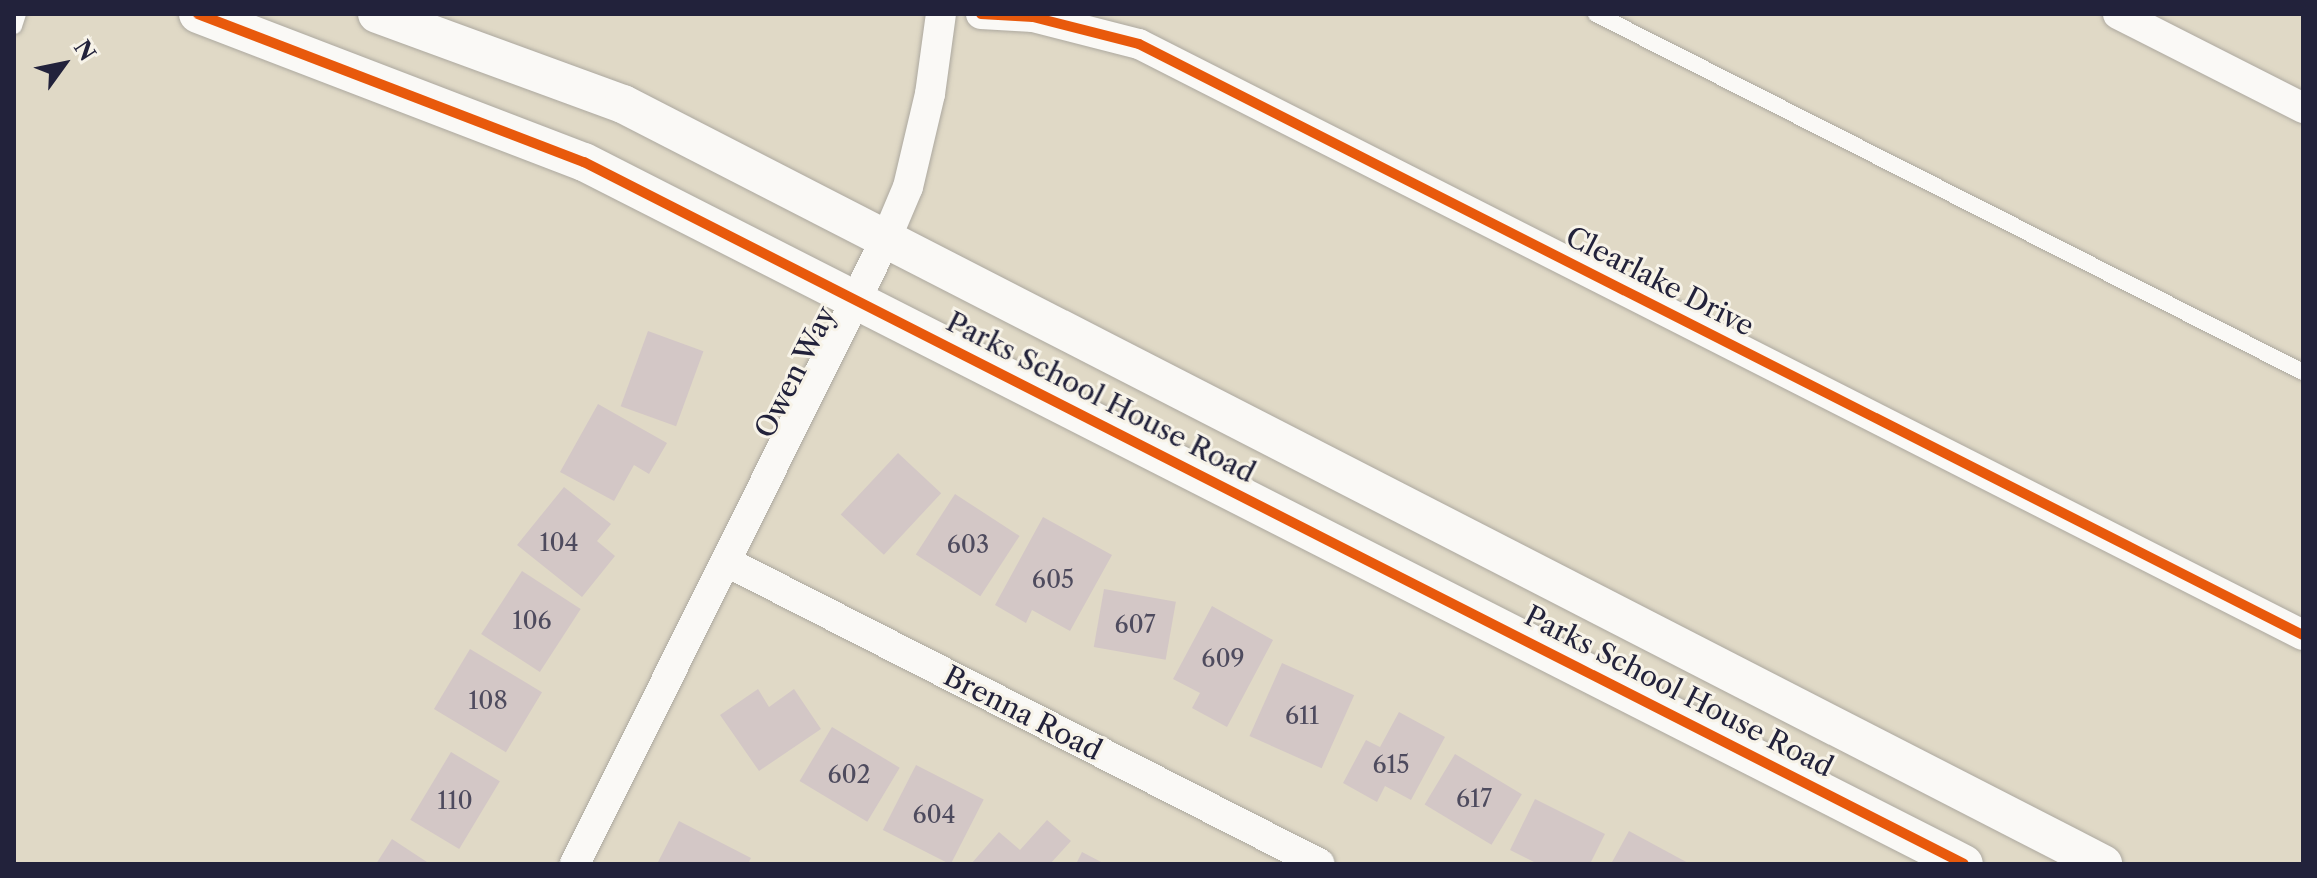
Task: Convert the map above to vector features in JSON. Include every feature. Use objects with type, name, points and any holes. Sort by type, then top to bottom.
[{"type":"street","name":"Parks School House Road","points":[[198,14],[584,162],[1964,864]]},
{"type":"street","name":"Parks School House Road","points":[[377,14],[623,104],[2103,864]]},
{"type":"street","name":"Owen Way","points":[[575,864],[858,301],[886,239],[912,171],[930,94],[941,14]]},
{"type":"street","name":"Clearlake Drive","points":[[981,14],[1062,22],[1139,44],[2303,635]]},
{"type":"street","points":[[2118,14],[2303,108]]},
{"type":"street","name":"Brenna Road","points":[[727,562],[1320,864]]},
{"type":"lane","points":[[14,26],[18,14]]},
{"type":"lane","points":[[1596,14],[2303,372]]},
{"type":"building","points":[[648,331],[703,351],[676,426],[621,406]]},
{"type":"building","points":[[598,404],[667,443],[649,474],[634,465],[614,501],[560,472]]},
{"type":"building","points":[[898,453],[941,493],[884,555],[841,514]]},
{"type":"building","points":[[564,487],[611,524],[597,541],[615,556],[582,597],[517,545]]},
{"type":"building","points":[[955,494],[1020,536],[980,596],[916,554]]},
{"type":"building","points":[[1043,517],[1112,555],[1070,631],[1032,610],[1026,623],[995,605]]},
{"type":"building","points":[[522,571],[581,609],[540,672],[481,634]]},
{"type":"building","points":[[1104,589],[1176,602],[1166,660],[1094,647]]},
{"type":"building","points":[[1212,606],[1273,640],[1227,727],[1192,708],[1200,693],[1173,679]]},
{"type":"building","points":[[470,649],[542,692],[506,752],[434,709]]},
{"type":"building","points":[[1282,663],[1354,695],[1322,768],[1249,736]]},
{"type":"building","points":[[758,689],[769,707],[794,689],[821,729],[759,771],[720,715]]},
{"type":"building","points":[[1399,712],[1445,737],[1411,800],[1385,786],[1377,802],[1343,783],[1366,740],[1380,747]]},
{"type":"building","points":[[832,727],[900,768],[867,822],[800,781]]},
{"type":"building","points":[[451,752],[500,781],[459,849],[410,820]]},
{"type":"building","points":[[1455,754],[1522,794],[1491,845],[1425,805]]},
{"type":"building","points":[[916,765],[984,800],[951,864],[883,830]]},
{"type":"building","points":[[1535,799],[1605,834],[1590,864],[1538,864],[1510,850]]},
{"type":"building","points":[[1047,820],[1071,841],[1050,864],[971,864],[999,832],[1020,850]]},
{"type":"building","points":[[679,821],[751,858],[748,864],[657,864]]},
{"type":"building","points":[[1629,831],[1690,864],[1611,864]]},
{"type":"building","points":[[392,839],[430,864],[376,864]]},
{"type":"building","points":[[1082,852],[1105,864],[1076,864]]},
{"type":"cycle path","points":[[198,14],[584,162],[1964,864]]},
{"type":"cycle path","points":[[981,14],[1033,17],[1139,44],[2303,635]]}]
